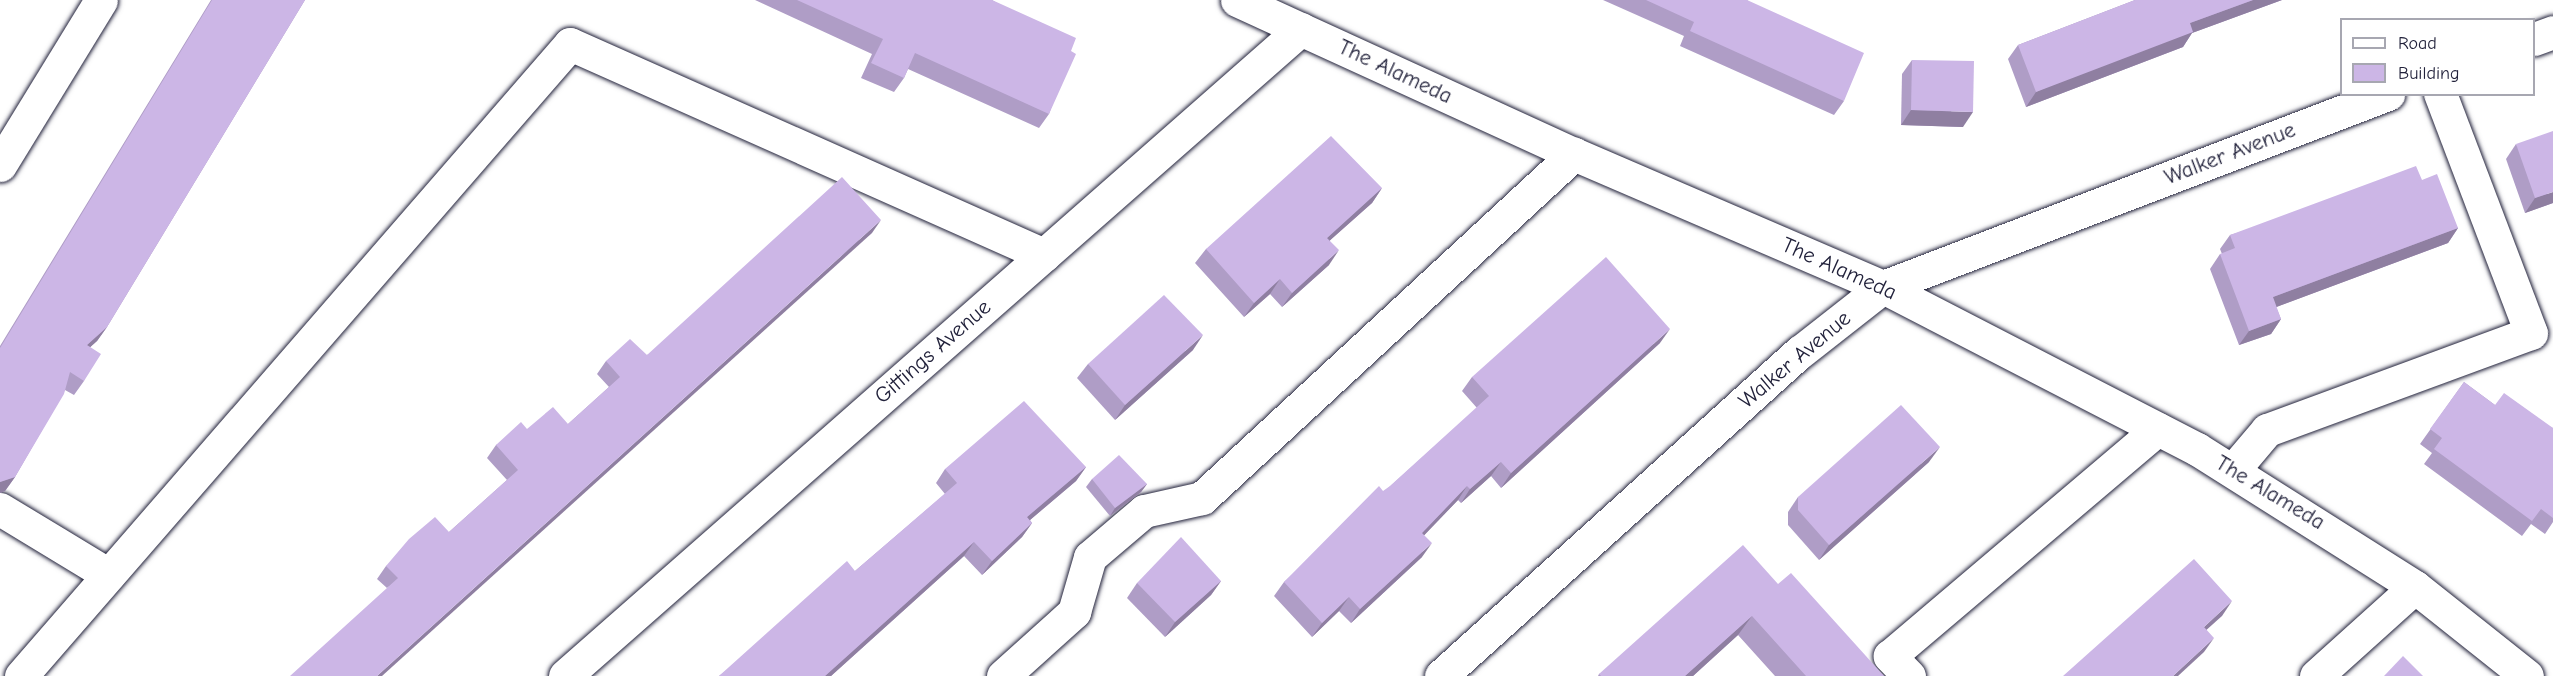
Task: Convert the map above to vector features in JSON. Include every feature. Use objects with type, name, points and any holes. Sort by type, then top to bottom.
[{"type":"street","points":[[0,165],[101,0]]},
{"type":"street","name":"The Alameda","points":[[1237,0],[1574,154],[1883,286],[2158,429],[2234,470],[2415,587],[2527,676]]},
{"type":"street","name":"Gittings Avenue","points":[[565,676],[1301,29]]},
{"type":"street","points":[[2535,39],[2553,32]]},
{"type":"street","points":[[21,676],[570,44],[1044,255]]},
{"type":"street","name":"Walker Avenue","points":[[1451,673],[1800,352],[1883,286],[2383,96]]},
{"type":"street","points":[[2234,470],[2267,430],[2542,329],[2441,96]]},
{"type":"street","points":[[1003,676],[1074,612],[1090,557],[1144,511],[1202,498],[1574,154]]},
{"type":"street","points":[[1899,666],[2158,429]]},
{"type":"street","points":[[0,509],[109,574]]},
{"type":"street","points":[[2316,676],[2415,587]]},
{"type":"building","points":[[212,0],[305,0],[107,327],[87,345],[101,354],[84,381],[70,372],[64,394],[15,477],[0,482],[0,348]]},
{"type":"building","points":[[797,0],[992,0],[1076,38],[1071,51],[1076,54],[1049,114],[915,53],[904,78],[871,63],[883,39]]},
{"type":"building","points":[[1646,0],[1747,0],[1864,53],[1844,101],[1690,31],[1694,22]]},
{"type":"building","points":[[2135,0],[2253,0],[2190,23],[2193,32],[2036,92],[2018,45]]},
{"type":"building","points":[[1912,60],[1974,61],[1973,112],[1911,110]]},
{"type":"building","points":[[2553,131],[2553,192],[2535,198],[2516,144]]},
{"type":"building","points":[[1331,136],[1382,188],[1327,238],[1339,250],[1292,293],[1280,279],[1254,303],[1206,249]]},
{"type":"building","points":[[2416,166],[2422,180],[2437,174],[2458,228],[2273,297],[2281,319],[2249,331],[2220,254],[2235,248],[2230,235]]},
{"type":"building","points":[[842,177],[881,220],[377,676],[290,676],[398,578],[386,566],[409,539],[435,517],[449,532],[518,470],[496,445],[521,422],[527,429],[553,407],[568,424],[620,377],[606,361],[630,339],[647,355]]},
{"type":"building","points":[[1606,257],[1670,329],[1511,473],[1501,462],[1470,489],[1467,486],[1422,533],[1432,543],[1360,609],[1349,597],[1322,623],[1284,582],[1379,486],[1383,491],[1390,486],[1489,396],[1472,377]]},
{"type":"building","points":[[1164,295],[1203,335],[1125,405],[1088,364]]},
{"type":"building","points":[[2464,382],[2495,405],[2504,393],[2553,428],[2553,518],[2541,509],[2532,521],[2434,449],[2442,438],[2430,429]]},
{"type":"building","points":[[1024,401],[1086,467],[1027,517],[1032,523],[992,561],[974,542],[825,676],[719,676],[847,561],[855,571],[957,483],[945,469]]},
{"type":"building","points":[[1901,405],[1940,447],[1829,545],[1798,510],[1798,497]]},
{"type":"building","points":[[1119,455],[1147,484],[1115,508],[1092,479]]},
{"type":"building","points":[[1181,537],[1221,581],[1175,622],[1137,583]]},
{"type":"building","points":[[1743,545],[1778,584],[1791,573],[1884,676],[1806,676],[1752,616],[1685,676],[1601,676],[1599,674]]},
{"type":"building","points":[[2194,559],[2232,601],[2204,627],[2214,638],[2173,676],[2063,676]]},
{"type":"building","points":[[2403,656],[2423,676],[2384,676]]}]
